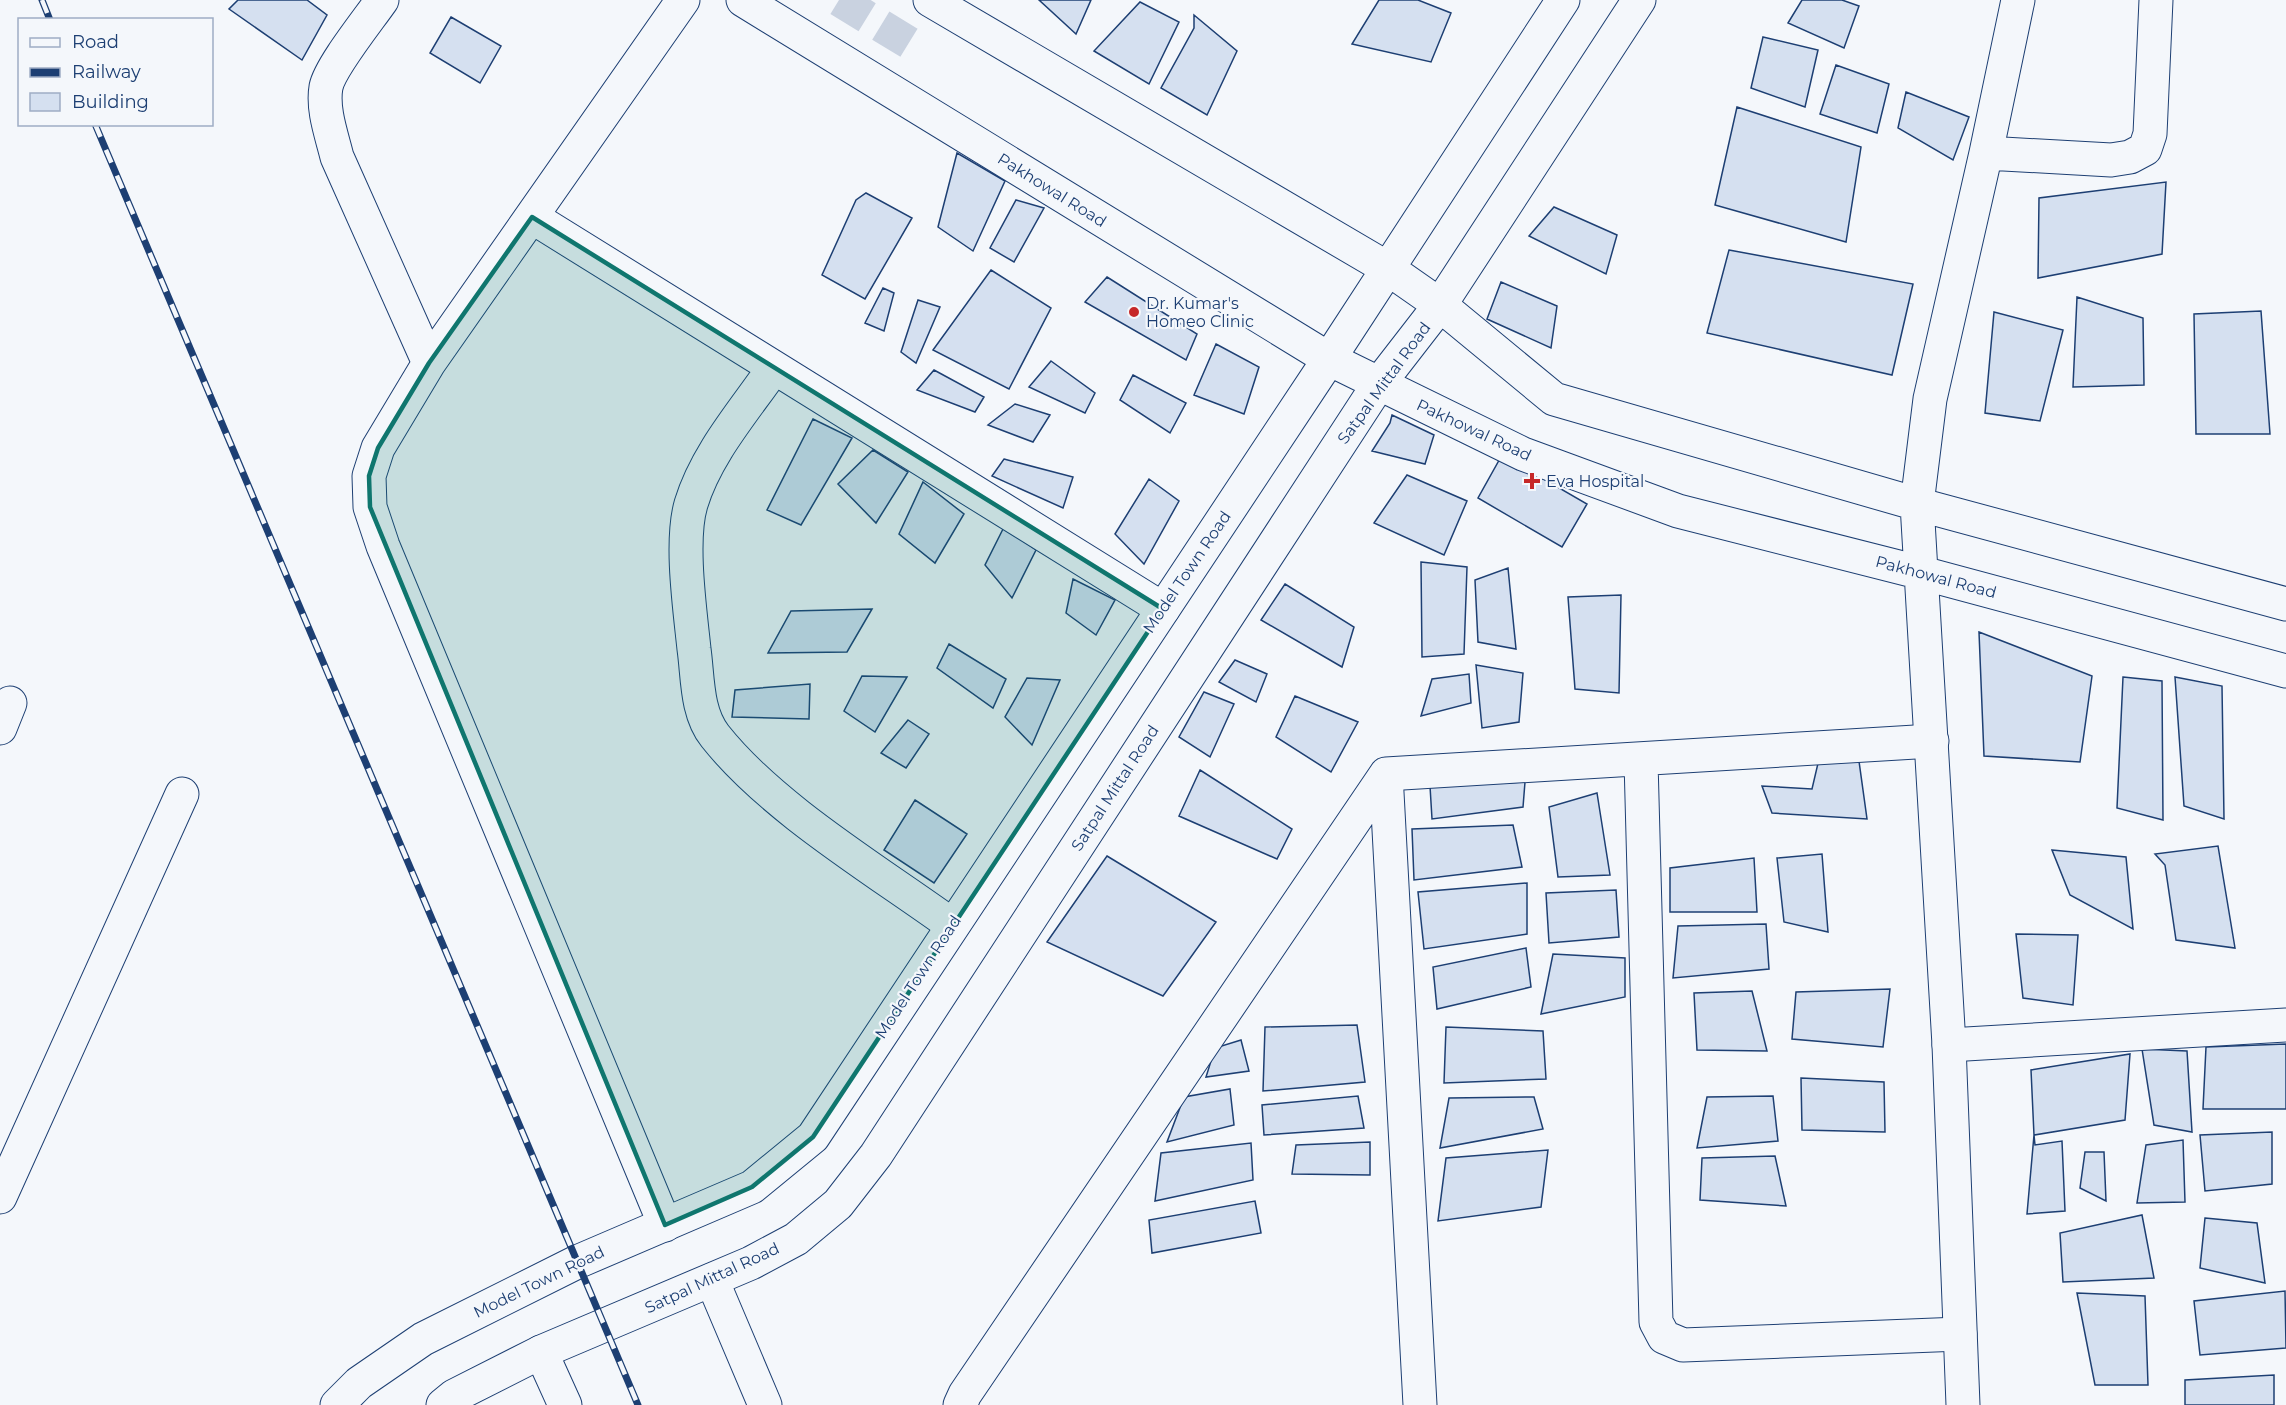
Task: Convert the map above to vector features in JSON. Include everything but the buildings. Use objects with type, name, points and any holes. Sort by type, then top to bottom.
[{"type":"street","points":[[382,0],[326,86],[328,122],[337,157],[429,363]]},
{"type":"street","points":[[665,1225],[383,546],[370,507],[369,476],[378,448],[429,363],[683,0]]},
{"type":"street","name":"Pakhowal Road","points":[[743,0],[1329,359],[1378,385],[1523,454],[1668,507],[2286,671]]},
{"type":"street","points":[[930,0],[1387,268],[1440,305],[1554,399],[1917,504],[2286,604]]},
{"type":"street","points":[[1387,268],[1563,0]]},
{"type":"street","name":"Satpal Mittal Road","points":[[443,1405],[454,1396],[541,1352],[712,1280],[796,1239],[838,1204],[876,1155],[1378,385],[1440,305],[1639,0]]},
{"type":"street","points":[[1964,1405],[1949,1045],[1917,504],[1930,399],[2018,0]]},
{"type":"street","points":[[1986,153],[2111,160],[2130,158],[2145,149],[2150,134],[2156,0]]},
{"type":"street","points":[[532,217],[773,369],[1163,609]]},
{"type":"street","name":"Model Town Road","points":[[337,1405],[359,1383],[423,1339],[577,1262],[752,1187],[813,1137],[1387,268]]},
{"type":"street","points":[[773,369],[705,469],[690,505],[687,530],[689,598],[701,707],[713,734],[787,806],[952,925]]},
{"type":"street","points":[[1386,774],[1932,741]]},
{"type":"street","points":[[1641,760],[1656,1322],[1664,1337],[1683,1345],[1960,1334]]},
{"type":"street","points":[[960,1405],[964,1394],[1386,774]]},
{"type":"street","points":[[1386,774],[1420,1405]]},
{"type":"street","points":[[0,1197],[182,794]]},
{"type":"street","points":[[1949,1045],[2286,1025]]},
{"type":"street","points":[[712,1280],[765,1405]]},
{"type":"street","points":[[541,1352],[565,1405]]},
{"type":"highlighted area","points":[[532,217],[1163,609],[813,1137],[752,1187],[665,1225],[370,507],[369,476],[378,448],[429,363]]},
{"type":"tunnel","points":[[839,0],[911,44]]},
{"type":"railway","points":[[42,0],[49,18]]},
{"type":"railway","points":[[96,126],[638,1405]]},
{"type":"place","name":"Dr. Kumar's Homeo Clinic","points":[[1134,312]]},
{"type":"place","name":"Eva Hospital","points":[[1532,481]]}]
